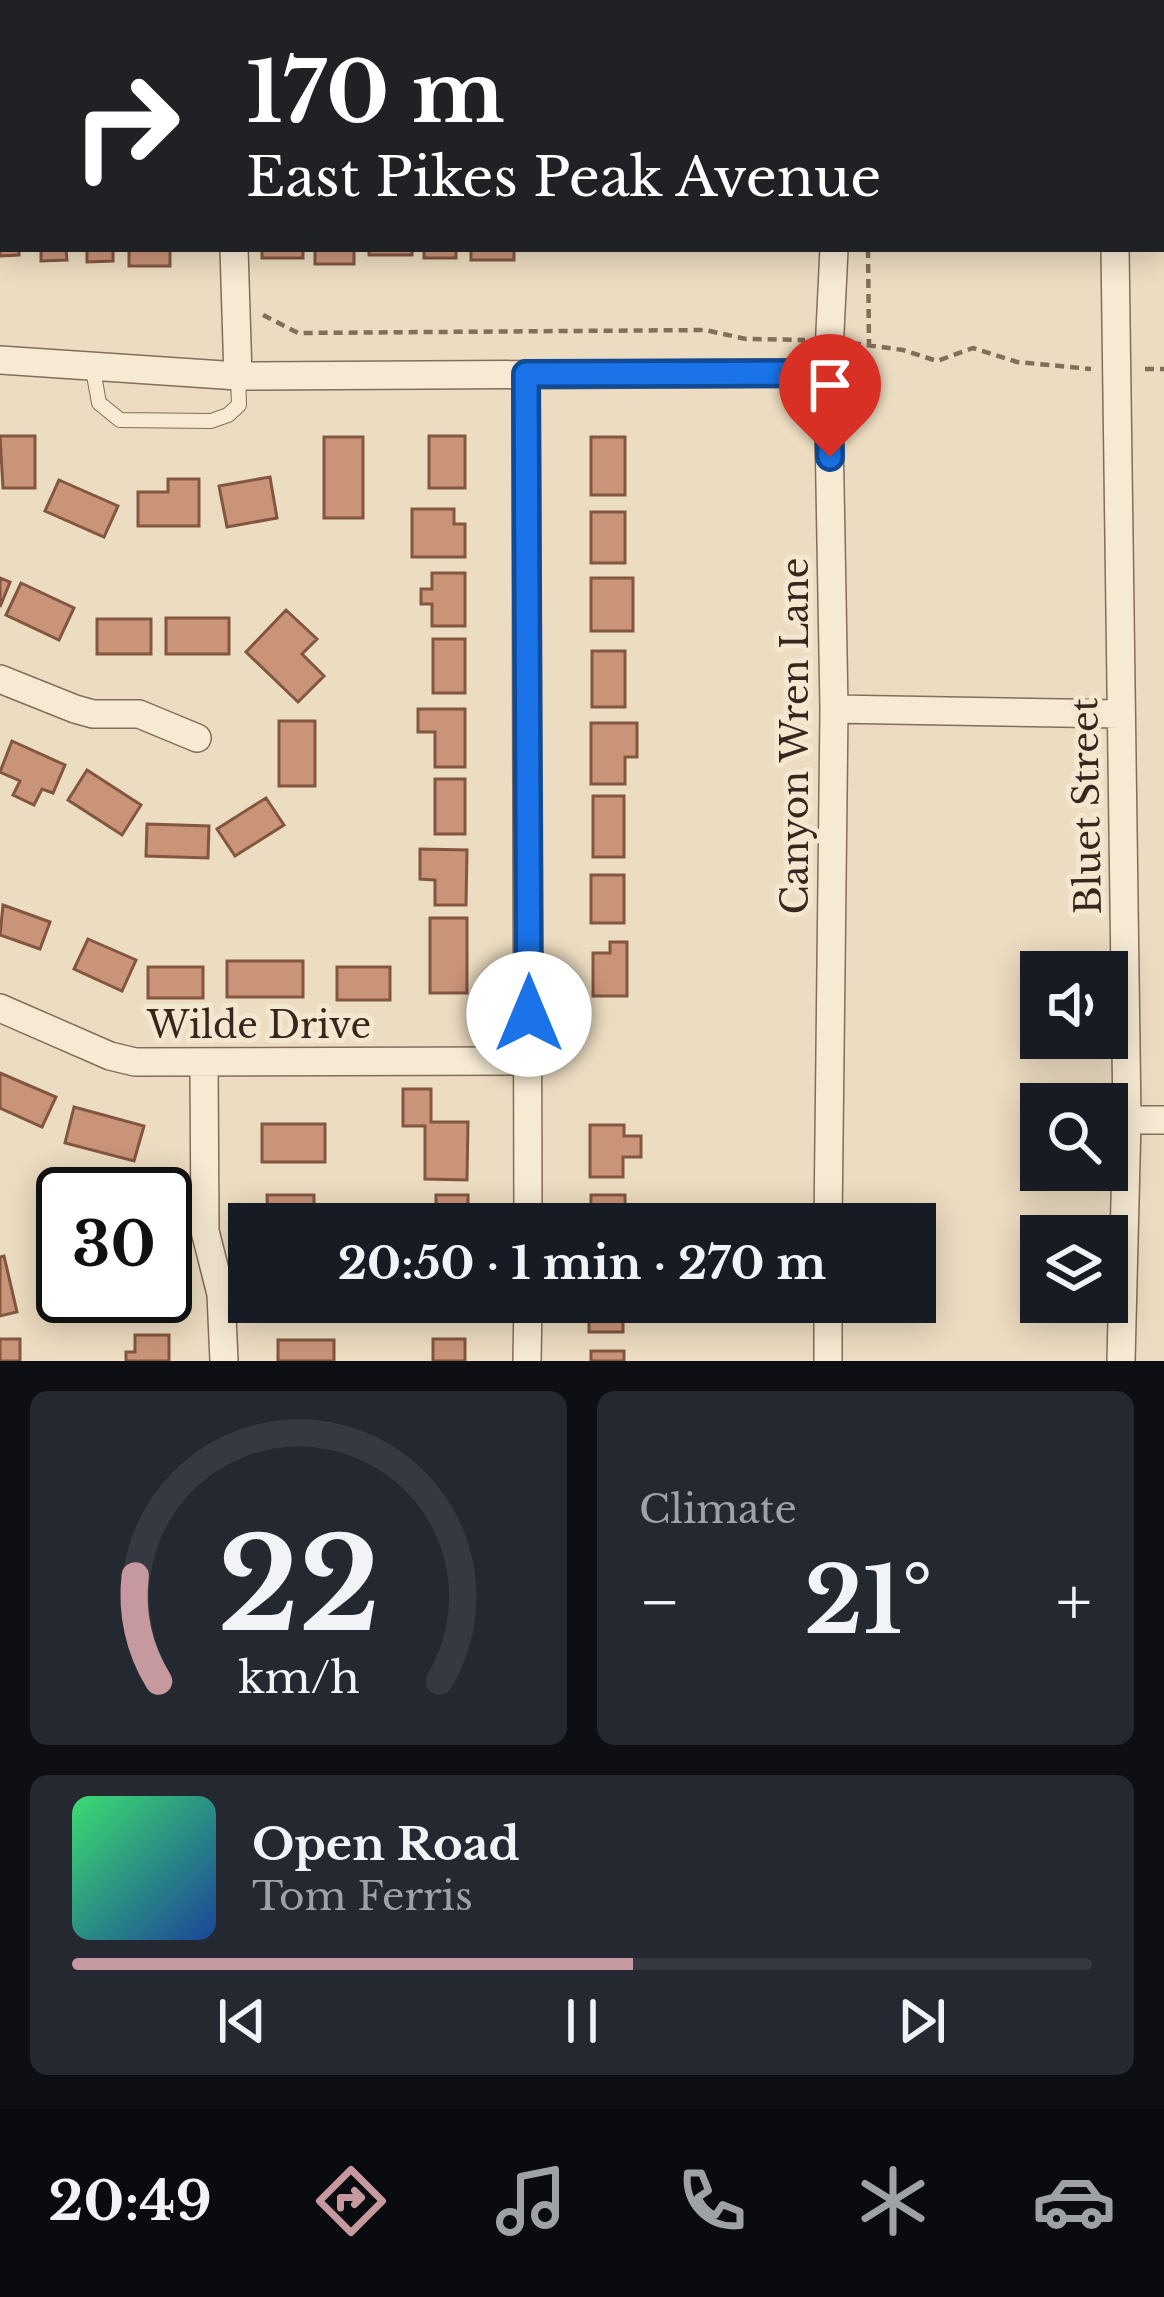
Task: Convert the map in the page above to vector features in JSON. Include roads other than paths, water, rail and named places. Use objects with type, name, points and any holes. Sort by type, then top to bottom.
[{"type":"street","points":[[234,252],[238,376]]},
{"type":"street","name":"Canyon Wren Lane","points":[[828,1203],[834,710],[828,373],[834,252]]},
{"type":"street","name":"Bluet Street","points":[[1115,252],[1126,1083]]},
{"type":"street","points":[[0,360],[238,376],[828,373]]},
{"type":"street","points":[[526,374],[528,1203]]},
{"type":"street","points":[[0,679],[75,709],[139,714],[196,738]]},
{"type":"street","points":[[834,710],[1121,714]]},
{"type":"street","name":"Wilde Drive","points":[[0,1007],[110,1056],[135,1062],[529,1061]]},
{"type":"street","points":[[204,1063],[205,1231],[221,1294],[224,1361]]},
{"type":"street","points":[[1128,1120],[1164,1120]]},
{"type":"street","name":"Bluet Street","points":[[1121,1361],[1125,1191]]},
{"type":"street","points":[[527,1361],[528,1323]]},
{"type":"street","points":[[828,1323],[828,1361]]},
{"type":"lane","points":[[92,364],[99,403],[120,420],[211,421],[228,415],[239,405],[238,376]]}]
